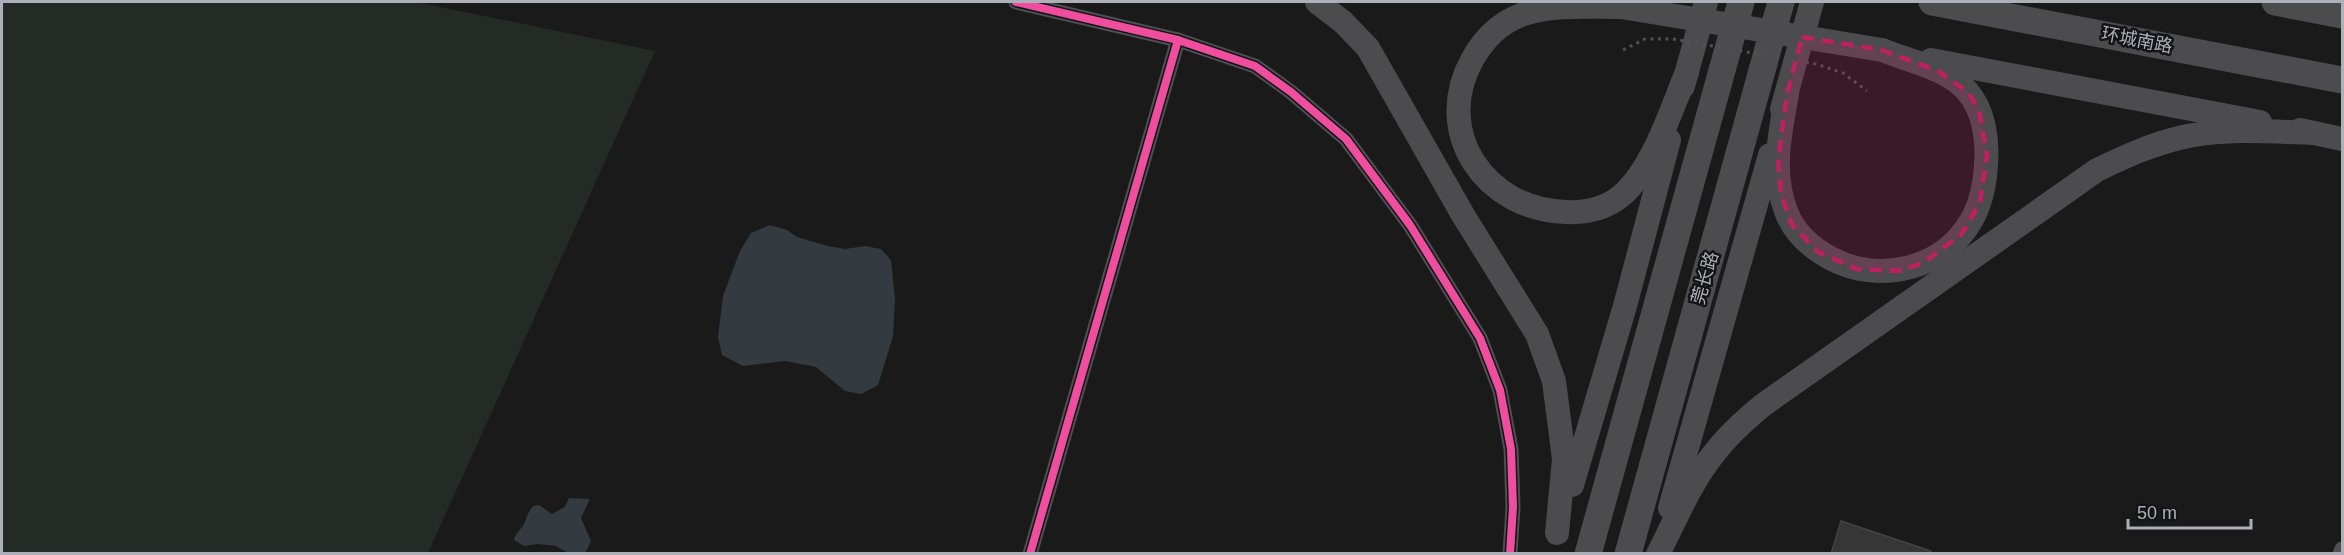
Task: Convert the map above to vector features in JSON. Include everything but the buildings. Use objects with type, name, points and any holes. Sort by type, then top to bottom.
[{"type":"highway","points":[[1588,554],[1741,2]]},
{"type":"highway","name":"莞长路","points":[[1628,554],[1781,2]]},
{"type":"highway","name":"环城南路","points":[[1932,2],[2343,80]]},
{"type":"highway","points":[[2275,2],[2343,15]]},
{"type":"main road","points":[[1317,2],[1343,22],[1368,48],[1463,215],[1537,334],[1554,381],[1564,459],[1555,543]]},
{"type":"main road","points":[[1585,2],[1882,50],[2343,139]]},
{"type":"main road","points":[[1555,543],[1625,306],[1706,2]]},
{"type":"main road","points":[[1657,554],[1812,2]]},
{"type":"main road","points":[[1621,7],[1563,8],[1522,14],[1504,24],[1477,51],[1465,72],[1458,116],[1462,140],[1472,162],[1487,181],[1505,194],[1530,206],[1555,212],[1581,213],[1605,206],[1622,195],[1638,177],[1651,156],[1687,72]]},
{"type":"main road","points":[[1787,94],[1779,142],[1778,177],[1785,210],[1802,239],[1818,252],[1856,269],[1879,272],[1900,271],[1923,263],[1961,236],[1972,220],[1980,202],[1985,180],[1986,131],[1968,92],[1955,80],[1938,71],[1882,50]]},
{"type":"main road","points":[[1657,554],[1697,478],[1715,451],[1737,427],[1773,398],[2097,170],[2152,145],[2182,137],[2250,132],[2314,133]]},
{"type":"street","points":[[1016,2],[1072,8],[1256,66],[1291,92],[1346,139],[1410,225],[1480,338],[1500,390],[1511,449],[1514,507],[1510,554]]},
{"type":"street","points":[[1030,554],[1178,40]]},
{"type":"street","points":[[2340,554],[2343,549]]},
{"type":"path","points":[[1623,50],[1646,39],[1673,39],[1816,64],[1843,73],[1867,91]]},
{"type":"highlighted area","points":[[1802,37],[1882,50],[1938,71],[1968,92],[1979,110],[1987,155],[1980,203],[1961,235],[1923,263],[1900,271],[1856,269],[1818,252],[1792,225],[1781,194],[1778,161],[1787,94]]},
{"type":"shaded area","points":[[2,2],[416,2],[655,51],[428,553],[2,553]]},
{"type":"shaded area","points":[[770,225],[787,230],[797,237],[828,246],[845,249],[865,246],[881,249],[891,260],[895,299],[893,336],[878,385],[861,394],[845,391],[816,367],[785,361],[743,366],[722,355],[718,337],[723,296],[740,251],[751,233]]},
{"type":"shaded area","points":[[569,498],[590,499],[581,518],[591,541],[585,553],[568,553],[556,546],[538,544],[524,546],[514,540],[533,506],[539,505],[552,514],[565,507]]},
{"type":"cycle path","points":[[1016,2],[1178,40],[1255,66],[1291,92],[1346,139],[1410,225],[1480,338],[1500,390],[1511,449],[1513,507],[1510,554]]},
{"type":"cycle path","points":[[1030,554],[1178,40]]}]
